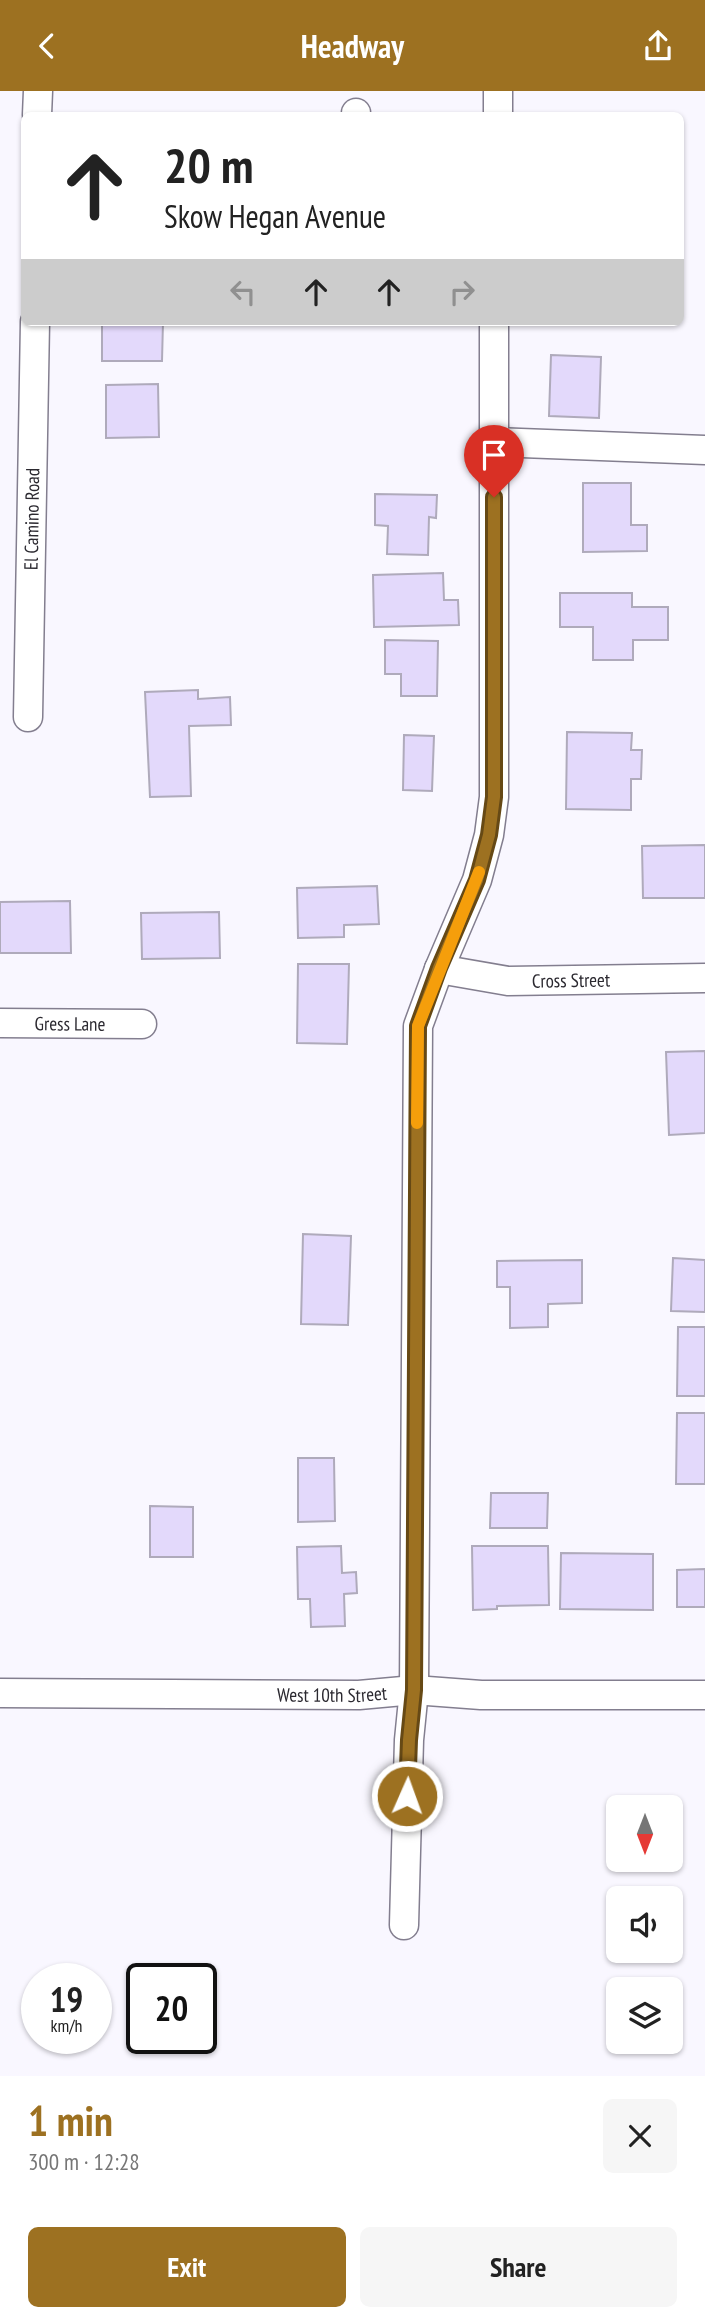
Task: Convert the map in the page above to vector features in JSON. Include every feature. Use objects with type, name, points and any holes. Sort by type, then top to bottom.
[{"type":"street","points":[[37,112],[38,91]]},
{"type":"street","points":[[498,91],[498,112]]},
{"type":"street","name":"El Camino Road","points":[[28,717],[35,326]]},
{"type":"street","points":[[404,1925],[409,1740],[414,1690],[418,1026],[439,968],[477,880],[489,835],[494,797],[494,326]]},
{"type":"street","points":[[494,442],[705,450]]},
{"type":"street","name":"Cross Street","points":[[439,968],[508,981],[705,978]]},
{"type":"street","name":"Gress Lane","points":[[0,1023],[142,1024]]},
{"type":"street","name":"West 10th Street","points":[[0,1693],[359,1695],[414,1690],[481,1695],[705,1695]]},
{"type":"building","points":[[102,326],[163,326],[162,361],[102,361]]},
{"type":"building","points":[[551,355],[601,357],[599,418],[549,416]]},
{"type":"building","points":[[158,384],[159,437],[106,438],[106,385]]},
{"type":"building","points":[[583,483],[631,483],[631,525],[647,525],[647,551],[583,552]]},
{"type":"building","points":[[375,494],[437,495],[436,518],[429,517],[428,555],[387,554],[388,526],[375,525]]},
{"type":"building","points":[[443,573],[444,600],[458,600],[459,625],[374,627],[373,575]]},
{"type":"building","points":[[560,593],[632,593],[632,607],[668,607],[668,640],[633,640],[633,660],[593,660],[593,627],[560,627]]},
{"type":"building","points":[[385,640],[438,641],[437,696],[401,696],[401,674],[385,674]]},
{"type":"building","points":[[198,690],[198,699],[230,697],[231,725],[189,726],[191,796],[150,797],[145,692]]},
{"type":"building","points":[[567,732],[632,733],[631,750],[642,750],[641,779],[631,779],[631,810],[566,809]]},
{"type":"building","points":[[404,735],[434,736],[432,791],[403,790]]},
{"type":"building","points":[[705,845],[705,898],[643,898],[642,846]]},
{"type":"building","points":[[377,886],[379,924],[344,925],[344,937],[298,938],[297,888]]},
{"type":"building","points":[[70,901],[71,953],[0,953],[0,902]]},
{"type":"building","points":[[219,912],[220,958],[142,959],[141,913]]},
{"type":"building","points":[[298,964],[349,964],[347,1044],[297,1043]]},
{"type":"building","points":[[705,1051],[705,1133],[669,1135],[666,1052]]},
{"type":"building","points":[[303,1234],[351,1236],[348,1325],[301,1324]]},
{"type":"building","points":[[673,1258],[705,1260],[705,1312],[671,1311]]},
{"type":"building","points":[[582,1260],[582,1303],[548,1304],[548,1327],[510,1328],[510,1287],[497,1287],[497,1261]]},
{"type":"building","points":[[678,1327],[705,1327],[705,1396],[677,1396]]},
{"type":"building","points":[[677,1413],[705,1413],[705,1484],[676,1484]]},
{"type":"building","points":[[298,1458],[334,1458],[335,1521],[298,1522]]},
{"type":"building","points":[[491,1493],[548,1493],[547,1528],[490,1528]]},
{"type":"building","points":[[150,1506],[193,1507],[193,1557],[150,1557]]},
{"type":"building","points":[[341,1546],[342,1573],[356,1572],[357,1593],[344,1594],[345,1626],[311,1627],[310,1599],[298,1599],[297,1547]]},
{"type":"building","points":[[472,1546],[548,1546],[549,1605],[497,1606],[497,1609],[473,1610]]},
{"type":"building","points":[[561,1553],[653,1554],[653,1610],[560,1609]]},
{"type":"building","points":[[705,1569],[705,1607],[677,1607],[677,1570]]},
{"type":"slow traffic","points":[[417,1123],[418,1026],[479,872]]},
{"type":"route","points":[[407,1796],[414,1690],[418,1026],[439,968],[477,880],[489,835],[494,797],[494,497]]}]
